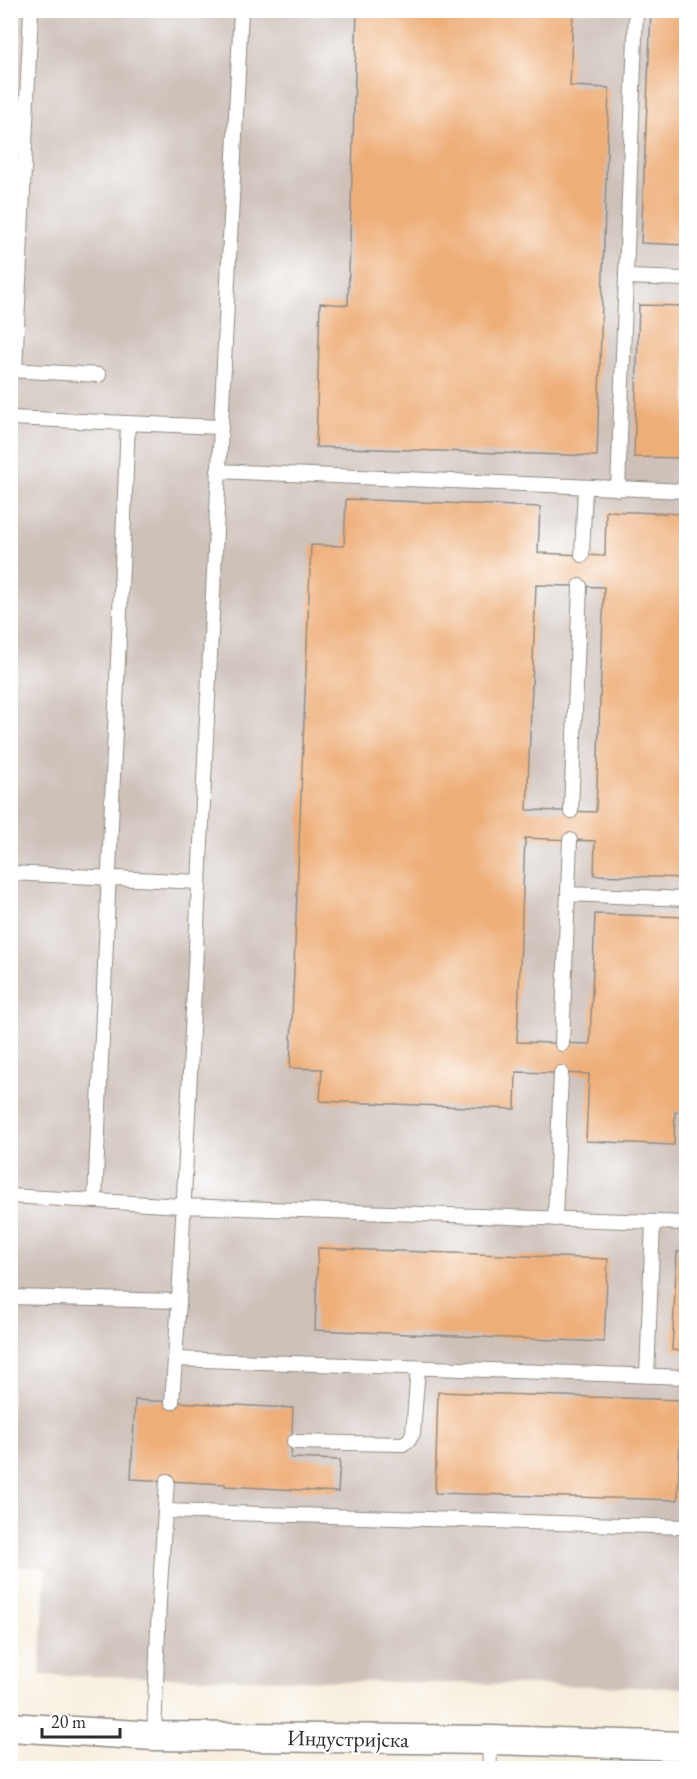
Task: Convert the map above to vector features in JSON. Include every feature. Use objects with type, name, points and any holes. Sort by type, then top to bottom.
[{"type":"street","name":"Индустријска","points":[[10,1727],[154,1736],[489,1740],[687,1746]]},
{"type":"lane","points":[[31,10],[13,371],[99,375]]},
{"type":"lane","points":[[172,1402],[179,1301],[241,10]]},
{"type":"lane","points":[[618,489],[636,10]]},
{"type":"lane","points":[[626,277],[687,279]]},
{"type":"lane","points":[[10,418],[220,427]]},
{"type":"lane","points":[[95,1201],[128,423]]},
{"type":"lane","points":[[218,471],[687,491]]},
{"type":"lane","points":[[582,555],[585,487]]},
{"type":"lane","points":[[571,811],[580,586]]},
{"type":"lane","points":[[562,1044],[570,840]]},
{"type":"lane","points":[[10,873],[199,882]]},
{"type":"lane","points":[[568,894],[687,899]]},
{"type":"lane","points":[[555,1219],[561,1073]]},
{"type":"lane","points":[[10,1196],[183,1206],[687,1223]]},
{"type":"lane","points":[[647,1376],[653,1222]]},
{"type":"lane","points":[[10,1297],[179,1301]]},
{"type":"lane","points":[[175,1359],[687,1377]]},
{"type":"lane","points":[[294,1442],[403,1444],[413,1433],[418,1368]]},
{"type":"lane","points":[[154,1736],[159,1601],[167,1481]]},
{"type":"lane","points":[[165,1511],[687,1527]]},
{"type":"lane","points":[[489,1740],[490,1768]]},
{"type":"shaded area","points":[[11,11],[686,11],[686,1688],[40,1675],[46,1568],[11,1566]]},
{"type":"building","points":[[357,10],[573,10],[570,86],[609,88],[597,456],[316,447],[320,303],[348,305]]},
{"type":"building","points":[[651,10],[686,10],[686,245],[641,243]]},
{"type":"building","points":[[639,305],[686,306],[686,458],[634,457]]},
{"type":"building","points":[[346,499],[540,507],[538,553],[605,556],[606,511],[686,514],[686,878],[594,875],[595,841],[525,838],[517,1042],[590,1044],[595,914],[686,917],[686,1113],[675,1112],[674,1145],[586,1141],[589,1074],[516,1072],[515,1109],[320,1101],[322,1069],[290,1068],[311,545],[344,546]],"holes":[[[536,585],[604,587],[596,812],[527,810]]]},
{"type":"building","points":[[318,1248],[608,1259],[604,1342],[315,1330]]},
{"type":"building","points":[[677,1252],[686,1252],[686,1351],[672,1350]]},
{"type":"building","points":[[438,1392],[681,1400],[678,1500],[435,1493]]},
{"type":"building","points":[[135,1400],[293,1408],[291,1458],[340,1460],[338,1492],[131,1479]]}]
